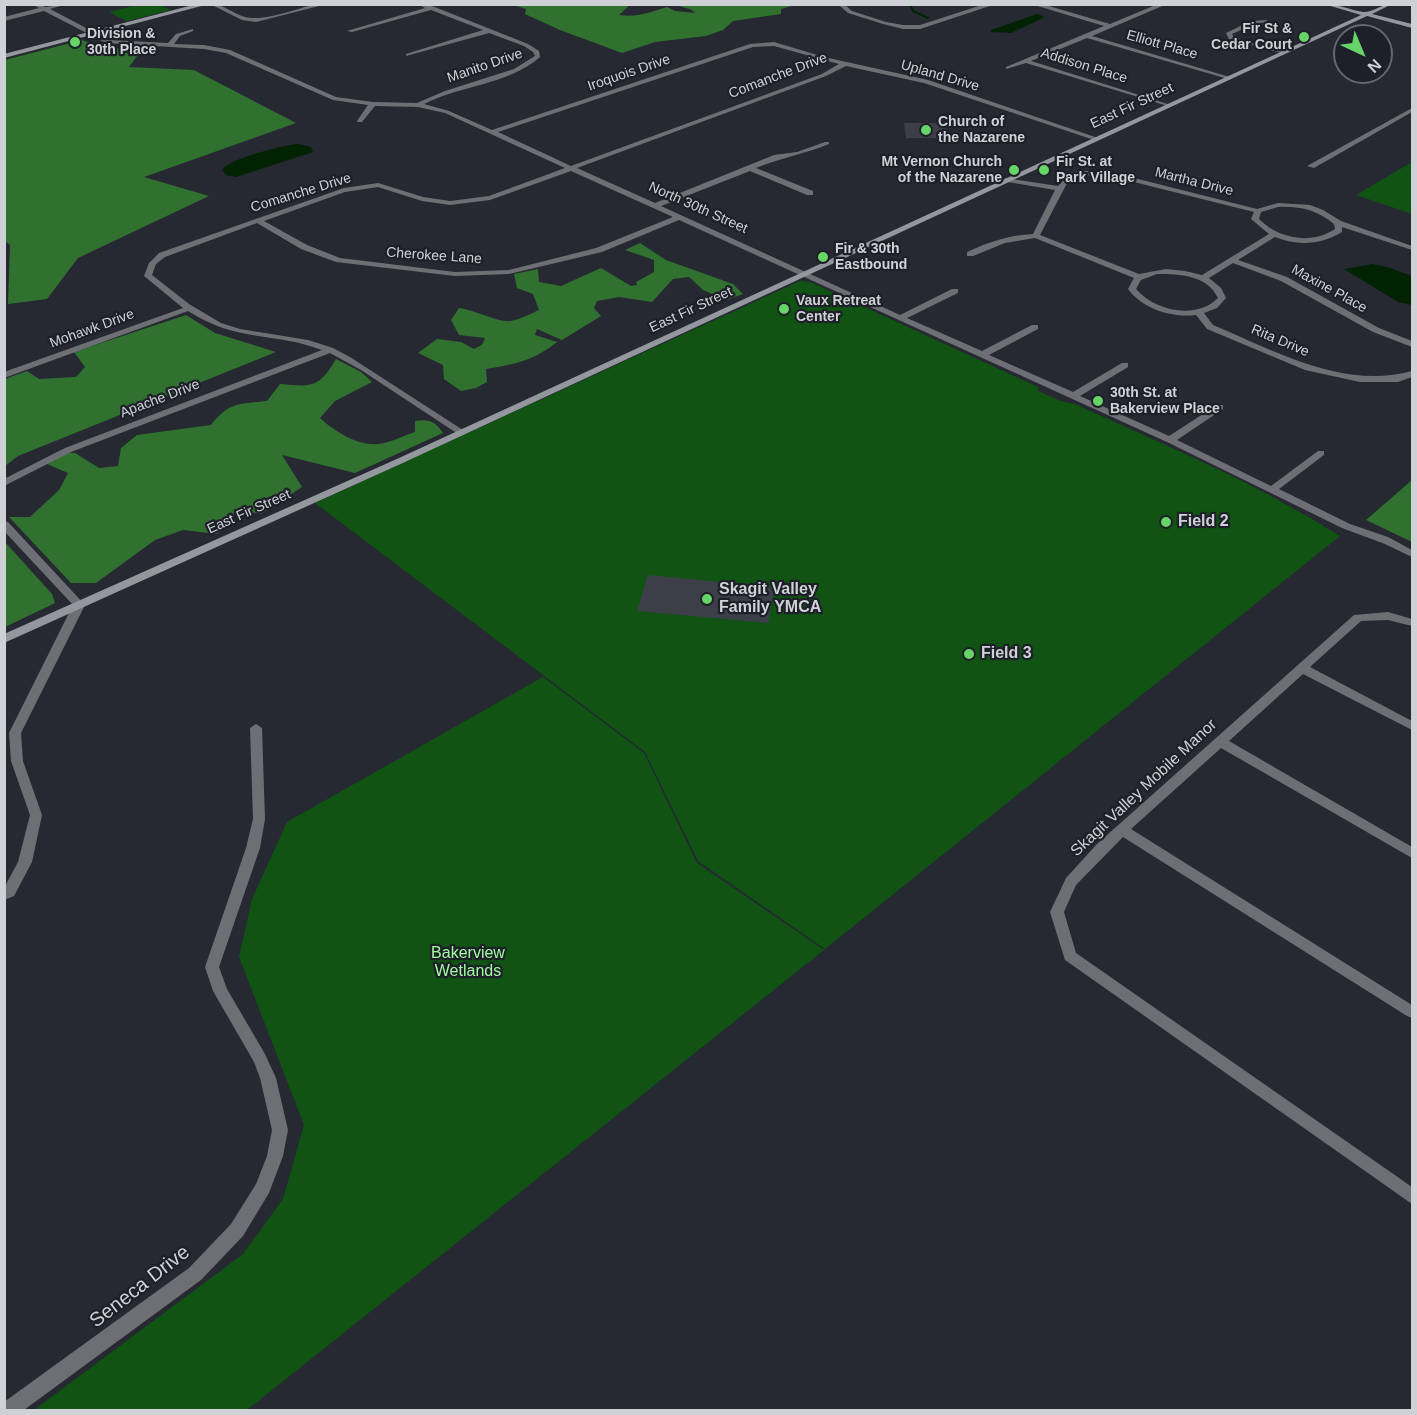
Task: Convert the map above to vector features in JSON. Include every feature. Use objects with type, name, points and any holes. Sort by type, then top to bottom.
[{"type":"street","name":"North 30th Street","points":[[35,4],[108,42],[228,51],[335,99],[373,104],[418,105],[447,112],[984,354],[1274,489],[1346,526],[1390,542],[1413,554]]},
{"type":"street","points":[[4,19],[64,4]]},
{"type":"street","points":[[4,56],[206,4]]},
{"type":"street","points":[[213,4],[244,19],[256,20],[320,5]]},
{"type":"street","name":"Manito Drive","points":[[418,105],[434,96],[520,69],[534,62],[538,56],[536,51],[526,45],[421,4]]},
{"type":"street","points":[[951,18],[982,4]]},
{"type":"street","points":[[843,6],[850,12],[903,27],[930,26],[993,4]]},
{"type":"street","points":[[1008,68],[1164,4]]},
{"type":"street","points":[[1327,4],[1413,26]]},
{"type":"street","name":"East Fir Street","points":[[4,639],[461,432],[1389,4]]},
{"type":"street","points":[[1038,5],[1110,26]]},
{"type":"street","points":[[350,31],[431,8]]},
{"type":"street","points":[[1265,21],[1252,22],[1229,33],[1231,38],[1283,53]]},
{"type":"street","points":[[170,45],[178,35],[191,30]]},
{"type":"street","points":[[408,55],[488,31]]},
{"type":"street","points":[[774,44],[779,35]]},
{"type":"street","name":"Elliott Place","points":[[1087,36],[1230,78]]},
{"type":"street","name":"Upland Drive","points":[[774,44],[845,64],[926,81],[1096,139]]},
{"type":"street","name":"Iroquois Drive","points":[[492,132],[752,45],[774,44]]},
{"type":"street","name":"Addison Place","points":[[1026,60],[1169,106]]},
{"type":"street","name":"Comanche Drive","points":[[461,432],[390,385],[330,350],[298,339],[226,328],[190,308],[148,276],[150,263],[155,258],[171,251],[344,190],[378,185],[422,199],[450,203],[490,198],[824,75],[845,64]]},
{"type":"street","points":[[360,121],[373,104]]},
{"type":"street","points":[[1311,166],[1413,110]]},
{"type":"street","points":[[655,206],[777,157],[798,154],[827,143]]},
{"type":"street","points":[[750,168],[810,193]]},
{"type":"street","name":"Martha Drive","points":[[1061,187],[1074,174],[1103,173],[1258,212]]},
{"type":"street","points":[[1017,176],[1061,187]]},
{"type":"street","points":[[1008,180],[1061,187]]},
{"type":"street","points":[[1036,236],[1061,187]]},
{"type":"street","points":[[1338,223],[1339,230],[1333,236],[1306,240],[1274,234],[1261,227],[1255,219],[1258,212],[1268,207],[1300,206],[1324,213],[1338,223],[1413,248]]},
{"type":"street","name":"Cherokee Lane","points":[[257,220],[304,247],[339,260],[455,274],[509,272],[599,250],[681,217]]},
{"type":"street","points":[[1203,278],[1274,234]]},
{"type":"street","points":[[970,254],[1016,236],[1036,236],[1139,277],[1168,271],[1203,278],[1220,291],[1222,298],[1210,309],[1198,312],[1169,311],[1144,302],[1136,296],[1132,289],[1139,277]]},
{"type":"street","name":"Maxine Place","points":[[1232,260],[1284,279],[1376,330],[1413,344]]},
{"type":"street","points":[[902,317],[956,291]]},
{"type":"street","name":"Mohawk Drive","points":[[4,375],[190,308]]},
{"type":"street","name":"Rita Drive","points":[[1198,312],[1210,327],[1308,368],[1360,379],[1398,380],[1413,374]]},
{"type":"street","points":[[984,354],[1035,327]]},
{"type":"street","name":"Apache Drive","points":[[4,483],[68,450],[330,350]]},
{"type":"street","points":[[1073,396],[1125,365]]},
{"type":"street","points":[[1170,440],[1220,407]]},
{"type":"street","points":[[1274,489],[1321,453]]},
{"type":"street","points":[[4,524],[79,606],[15,733],[16,761],[36,815],[25,862],[9,892],[4,895]]},
{"type":"street","name":"Skagit Valley Mobile Manor","points":[[1413,623],[1388,616],[1358,618],[1122,830],[1071,882],[1057,912],[1070,956],[1413,1196]]},
{"type":"street","points":[[1302,668],[1413,726]]},
{"type":"street","name":"Seneca Drive","points":[[9,1410],[195,1274],[237,1230],[262,1188],[275,1156],[280,1130],[268,1078],[260,1059],[220,991],[212,967],[254,848],[259,819],[256,728]]},
{"type":"street","points":[[1221,742],[1413,853]]},
{"type":"street","points":[[1122,830],[1413,1012]]},
{"type":"green space","points":[[137,5],[160,5],[171,10],[127,21],[109,12]]},
{"type":"green space","points":[[513,5],[630,5],[619,15],[631,16],[667,7],[675,11],[695,13],[677,5],[795,5],[781,9],[781,14],[733,21],[723,30],[706,36],[655,42],[622,53],[560,30],[525,14],[526,9]]},
{"type":"green space","points":[[82,40],[98,46],[141,51],[129,67],[194,70],[296,123],[144,177],[209,196],[78,258],[47,299],[8,304],[10,245],[4,240],[5,60]]},
{"type":"green space","points":[[1412,162],[1412,214],[1356,195]]},
{"type":"green space","points":[[640,243],[666,260],[733,284],[743,294],[726,300],[703,290],[689,277],[673,279],[652,302],[619,297],[597,301],[594,308],[601,316],[562,340],[537,329],[535,335],[557,342],[540,354],[524,361],[486,369],[487,382],[476,388],[461,391],[444,379],[443,365],[418,353],[437,339],[461,342],[474,349],[482,345],[485,338],[459,335],[451,320],[459,308],[506,321],[518,319],[539,310],[533,294],[517,288],[514,274],[538,269],[539,282],[561,286],[601,268],[631,286],[637,285],[636,282],[654,272],[654,260],[625,250]]},
{"type":"green space","points":[[800,281],[810,282],[1038,387],[1038,391],[1061,401],[1075,404],[1210,466],[1276,499],[1340,536],[825,949],[698,861],[645,752],[315,503]]},
{"type":"green space","points":[[186,315],[215,333],[276,352],[18,456],[5,466],[5,379],[27,371],[39,379],[76,377],[85,367],[74,352]]},
{"type":"green space","points":[[336,359],[361,372],[372,382],[335,401],[320,418],[333,428],[347,437],[366,444],[389,442],[415,432],[415,421],[431,422],[443,433],[355,473],[282,455],[302,487],[261,514],[234,509],[234,516],[217,534],[183,530],[155,540],[96,583],[71,583],[9,517],[30,517],[59,490],[68,473],[40,461],[58,452],[75,453],[99,468],[118,466],[121,448],[137,435],[211,425],[229,408],[267,401],[280,384],[314,384],[325,376]]},
{"type":"green space","points":[[1412,480],[1412,542],[1366,520]]},
{"type":"green space","points":[[5,542],[52,594],[55,603],[5,627]]},
{"type":"green space","name":"Bakerview Wetlands","points":[[543,677],[644,753],[697,863],[824,950],[247,1410],[34,1410],[243,1254],[283,1199],[304,1125],[239,957],[252,899],[287,822]]},
{"type":"shaded area","points":[[1037,14],[1045,17],[1011,33],[991,32],[991,30]]},
{"type":"shaded area","points":[[298,144],[311,147],[313,152],[236,177],[226,175],[222,170],[234,161],[245,157]]},
{"type":"shaded area","points":[[1373,264],[1412,276],[1412,305],[1398,302],[1344,269]]},
{"type":"building","name":"Church of the Nazarene","points":[[904,123],[946,123],[948,138],[906,138]]},
{"type":"building","name":"Skagit Valley Family YMCA","points":[[648,575],[775,587],[768,623],[637,611]]},
{"type":"waterway","points":[[910,4],[913,11],[928,18]]},
{"type":"place","name":"Fir St & Cedar Court","points":[[1304,37]]},
{"type":"place","name":"Division & 30th Place","points":[[75,42]]},
{"type":"place","name":"Church of the Nazarene","points":[[926,130]]},
{"type":"place","name":"Mt Vernon Church of the Nazarene","points":[[1014,170]]},
{"type":"place","name":"Fir St. at Park Village","points":[[1044,170]]},
{"type":"place","name":"Fir & 30th Eastbound","points":[[823,257]]},
{"type":"place","name":"Vaux Retreat Center","points":[[784,309]]},
{"type":"place","name":"30th St. at Bakerview Place","points":[[1098,401]]},
{"type":"place","name":"Field 2","points":[[1166,522]]},
{"type":"place","name":"Skagit Valley Family YMCA","points":[[707,599]]},
{"type":"place","name":"Field 3","points":[[969,654]]}]
